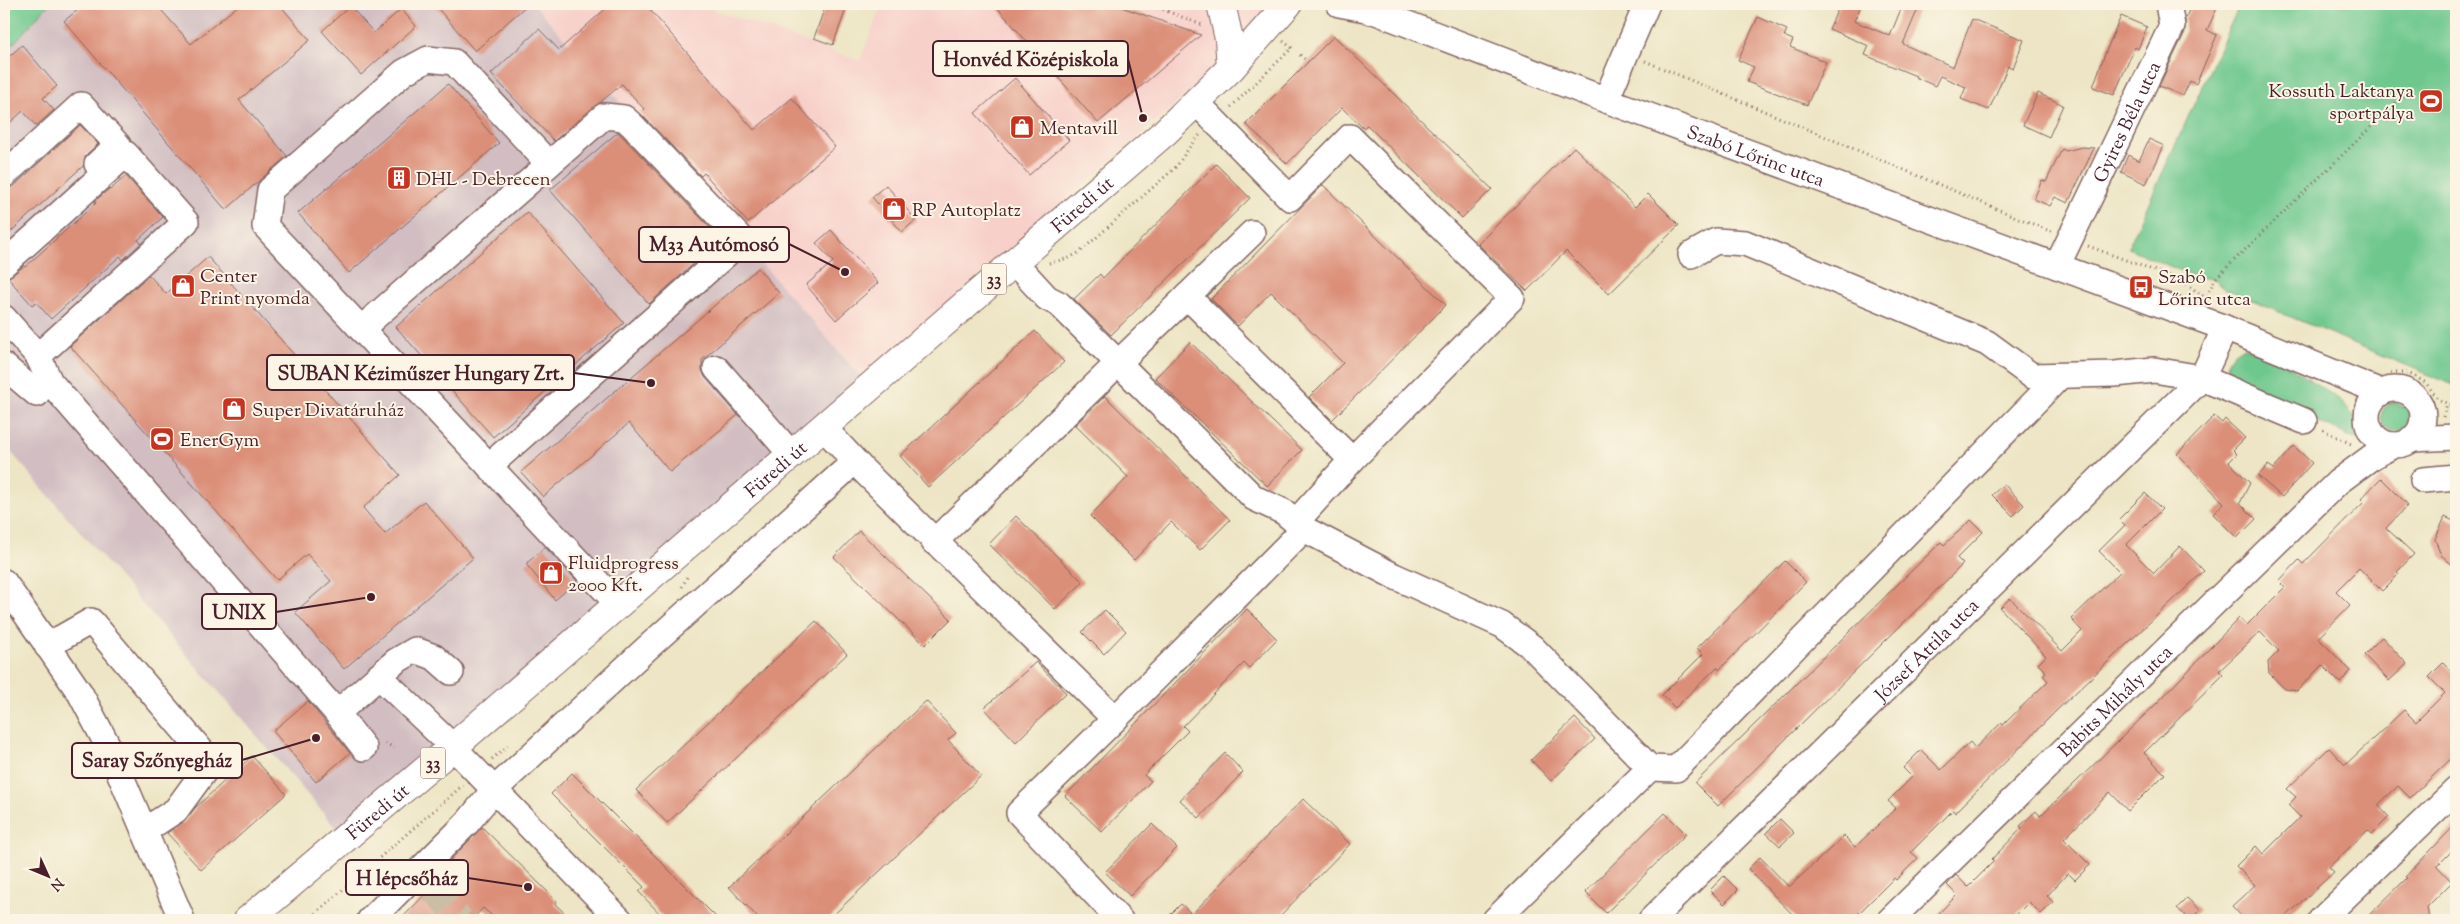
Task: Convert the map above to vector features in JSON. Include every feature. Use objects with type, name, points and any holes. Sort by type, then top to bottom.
[{"type":"main road","name":"Füredi út","points":[[248,920],[452,747],[823,426],[1021,270],[1231,68],[1288,4]]},
{"type":"main road","points":[[1223,10],[1231,68]]},
{"type":"street","name":"Szabó Lőrinc utca","points":[[1339,4],[1369,7],[1606,100],[2225,328],[2312,364],[2384,382]]},
{"type":"street","points":[[1606,100],[1647,4]]},
{"type":"street","name":"Gyires Béla utca","points":[[2057,266],[2172,26],[2168,4]]},
{"type":"street","points":[[549,164],[454,62],[428,59],[404,72],[270,190],[266,226],[618,604]]},
{"type":"street","points":[[1120,920],[1019,813],[1114,719],[1300,526],[1352,460],[1512,298],[1350,138],[1290,198],[1196,102]]},
{"type":"street","points":[[4,175],[81,105],[118,145],[4,248]]},
{"type":"street","points":[[361,329],[604,116],[624,118],[742,240],[489,466]]},
{"type":"street","points":[[4,264],[126,154],[186,222],[38,356]]},
{"type":"street","points":[[934,542],[1252,233]]},
{"type":"street","points":[[1692,255],[1716,241],[1745,243],[1987,343],[2032,376],[2115,374],[2154,370],[2202,378],[2304,421]]},
{"type":"street","points":[[1021,270],[1047,298],[1059,304],[1254,498],[1284,512],[1300,526],[1394,576],[1502,625],[1532,647],[1650,768]]},
{"type":"street","points":[[1187,296],[1352,460]]},
{"type":"street","points":[[4,318],[38,356],[50,382],[337,713],[364,748]]},
{"type":"street","points":[[2202,378],[2225,328]]},
{"type":"street","name":"Szabó Lőrinc utca","points":[[2312,364],[2369,423]]},
{"type":"street","points":[[4,366],[37,394]]},
{"type":"street","points":[[716,368],[791,454]]},
{"type":"street","points":[[1495,920],[1650,768],[1676,768],[2060,376]]},
{"type":"street","name":"József Attila utca","points":[[1651,920],[2202,378]]},
{"type":"street","points":[[2456,425],[2421,406],[2408,392],[2390,389],[2384,382],[2374,398],[2369,423],[2377,438],[2403,442],[2456,437]]},
{"type":"street","points":[[2403,442],[2422,424],[2421,406]]},
{"type":"street","name":"Babits Mihály utca","points":[[2338,482],[2369,423]]},
{"type":"street","points":[[823,426],[934,542],[1114,719]]},
{"type":"street","name":"Babits Mihály utca","points":[[1890,920],[2338,482],[2373,456],[2403,442]]},
{"type":"street","points":[[370,920],[424,882],[467,823],[486,781],[646,649],[842,473]]},
{"type":"street","points":[[2423,480],[2456,477]]},
{"type":"street","points":[[4,582],[80,693],[109,748],[182,920]]},
{"type":"street","points":[[47,646],[91,621],[211,762],[176,810],[144,831]]},
{"type":"street","points":[[337,713],[396,661],[415,650],[434,656],[451,672]]},
{"type":"street","points":[[379,676],[486,781],[620,920]]},
{"type":"street","points":[[2321,920],[2456,790]]},
{"type":"path","points":[[1149,4],[1213,29],[1223,10]]},
{"type":"path","points":[[1626,52],[2070,239],[2182,281],[2212,302]]},
{"type":"path","points":[[1300,55],[1308,62]]},
{"type":"path","points":[[2215,279],[2407,92]]},
{"type":"path","points":[[1021,270],[1068,258],[1080,252],[1176,167],[1193,142]]},
{"type":"path","points":[[2384,382],[2408,373],[2426,383],[2438,399],[2456,408]]},
{"type":"path","points":[[682,590],[686,577],[693,570]]},
{"type":"path","points":[[308,920],[486,781],[515,740]]},
{"type":"shaded area","points":[[49,4],[534,4],[862,378],[340,832],[4,444],[4,54]]},
{"type":"shaded area","points":[[534,4],[698,4],[860,61],[882,4],[1290,4],[862,378]]},
{"type":"green space","points":[[4,4],[49,4],[4,54]]},
{"type":"green space","points":[[2240,4],[2456,4],[2456,386],[2224,289],[2215,279],[2195,277],[2128,248]]},
{"type":"green space","points":[[2244,347],[2281,360],[2340,400],[2358,421],[2355,439],[2231,380],[2227,369],[2228,360],[2234,353]]},
{"type":"green space","points":[[2395,403],[2405,407],[2409,417],[2405,427],[2395,431],[2385,427],[2381,417],[2385,407]]},
{"type":"building","points":[[85,4],[156,4],[191,44],[240,4],[279,4],[310,40],[239,100],[287,156],[226,210],[64,21]]},
{"type":"building","points":[[434,4],[528,4],[475,51]]},
{"type":"building","points":[[611,4],[645,4],[754,130],[792,98],[835,147],[748,223],[704,173],[701,176],[640,113],[644,109],[622,84],[554,141],[491,74],[539,29],[559,50]]},
{"type":"building","points":[[826,4],[848,4],[833,45],[814,38]]},
{"type":"building","points":[[994,4],[1113,4],[1201,35],[1098,123]]},
{"type":"building","points":[[1840,4],[1862,4],[1854,21],[1890,36],[1903,4],[1920,4],[1903,44],[1953,67],[1972,19],[2024,40],[2013,68],[2008,66],[1989,110],[1961,99],[1966,87],[1940,76],[1935,86],[1865,55],[1869,46],[1829,29]]},
{"type":"building","points":[[2192,4],[2219,4],[2207,30],[2217,35],[2196,84],[2190,81],[2183,96],[2159,86],[2185,32],[2185,19]]},
{"type":"building","points":[[350,6],[374,33],[401,9],[416,26],[361,75],[322,31]]},
{"type":"building","points":[[2121,16],[2147,27],[2138,49],[2135,47],[2114,95],[2093,87]]},
{"type":"building","points":[[1758,17],[1787,30],[1784,36],[1793,40],[1790,47],[1826,62],[1807,105],[1747,82],[1754,67],[1738,60]]},
{"type":"building","points":[[1334,36],[1492,189],[1462,218],[1367,125],[1363,128],[1342,108],[1287,164],[1246,124]]},
{"type":"building","points":[[22,45],[57,86],[43,98],[54,110],[36,126],[23,111],[4,128],[4,61]]},
{"type":"building","name":"Mentavill","points":[[1015,78],[1069,140],[1029,175],[975,113]]},
{"type":"building","name":"DHL - Debrecen","points":[[448,84],[499,143],[349,273],[298,213]]},
{"type":"building","points":[[2038,93],[2063,105],[2049,137],[2023,125]]},
{"type":"building","points":[[80,125],[98,144],[87,154],[83,166],[4,238],[4,189],[14,186]]},
{"type":"building","points":[[618,132],[721,239],[649,304],[550,190]]},
{"type":"building","points":[[2149,139],[2164,146],[2146,184],[2121,172],[2128,155],[2139,161]]},
{"type":"building","points":[[1574,147],[1635,207],[1648,194],[1679,225],[1609,294],[1566,251],[1527,291],[1478,244]]},
{"type":"building","points":[[2082,147],[2094,148],[2068,203],[2055,197],[2050,206],[2034,199],[2042,180],[2046,182],[2062,149],[2066,151]]},
{"type":"building","points":[[1216,164],[1250,198],[1111,335],[1074,299],[1100,274],[1103,278]]},
{"type":"building","points":[[126,176],[163,217],[138,240],[141,243],[123,260],[120,256],[51,319],[36,302],[32,305],[8,278],[25,267],[96,203],[95,201]]},
{"type":"building","name":"RP Autoplatz","points":[[886,185],[916,220],[902,232],[872,197]]},
{"type":"building","points":[[1323,185],[1446,305],[1332,420],[1309,397],[1343,363],[1271,292],[1238,326],[1211,299]]},
{"type":"building","points":[[527,212],[624,323],[493,437],[396,327]]},
{"type":"building","points":[[831,230],[878,283],[836,320],[806,285],[833,262],[816,243]]},
{"type":"building","name":"Super Divatáruház","points":[[208,257],[400,475],[363,508],[385,534],[424,501],[473,558],[344,669],[295,612],[331,581],[307,554],[277,580],[70,346],[149,275],[166,294]]},
{"type":"building","points":[[758,268],[779,293],[702,360],[702,370],[705,377],[738,415],[670,472],[629,423],[543,497],[521,472]]},
{"type":"building","points":[[1035,331],[1064,362],[928,487],[900,456]]},
{"type":"building","points":[[1190,342],[1302,450],[1267,486],[1155,378]]},
{"type":"building","points":[[1105,396],[1230,520],[1200,550],[1171,522],[1134,560],[1090,516],[1128,477],[1075,425]]},
{"type":"building","points":[[2214,416],[2222,423],[2225,419],[2245,438],[2233,450],[2237,454],[2229,462],[2250,483],[2240,503],[2256,519],[2237,538],[2213,514],[2224,503],[2177,454]]},
{"type":"building","points":[[2294,446],[2312,463],[2282,497],[2258,476],[2268,465],[2274,469]]},
{"type":"building","points":[[2381,478],[2408,505],[2386,528],[2414,554],[2397,572],[2399,574],[2382,591],[2359,568],[2336,591],[2350,605],[2318,638],[2351,671],[2340,683],[2322,665],[2297,691],[2285,689],[2269,673],[2268,662],[2279,651],[2260,632],[2219,671],[2223,675],[2144,753],[2165,774],[2128,811],[2110,792],[2064,839],[2090,865],[2075,880],[2068,873],[2047,896],[2053,902],[2041,914],[2029,902],[2011,920],[1932,920],[1957,895],[1947,885],[1956,875],[1968,887],[1994,861],[1992,859],[2022,828],[2020,826],[2036,811],[2040,816],[2075,783],[2158,702],[2239,618],[2247,625],[2285,587],[2279,581],[2299,560],[2303,564],[2364,502],[2361,499]]},
{"type":"building","points":[[2004,484],[2024,505],[2013,516],[1992,495]]},
{"type":"building","points":[[2145,493],[2162,509],[2126,545],[2154,573],[2180,546],[2204,571],[2057,710],[1955,813],[1953,810],[1911,852],[1918,858],[1896,880],[1894,878],[1852,920],[1798,920],[1748,869],[1760,857],[1789,887],[1844,836],[1855,847],[1896,808],[1888,801],[1912,777],[1903,768],[1921,750],[1941,770],[1970,742],[1975,748],[2001,723],[2003,725],[2048,681],[2043,675],[2046,672],[2038,664],[2046,656],[2000,608],[2010,598],[2062,651],[2082,631],[2071,619],[2120,572],[2099,551],[2125,525],[2119,519]]},
{"type":"building","points":[[1016,516],[1083,582],[1055,609],[989,544]]},
{"type":"building","points":[[2445,517],[2456,522],[2456,568],[2441,555],[2435,539]]},
{"type":"building","points":[[1971,520],[1983,532],[1957,558],[1963,564],[1718,806],[1695,783],[1941,542],[1944,545]]},
{"type":"building","points":[[859,531],[951,619],[925,645],[834,557]]},
{"type":"building","name":"Fluidprogress 2000 Kft.","points":[[545,547],[577,581],[555,600],[526,564]]},
{"type":"building","points":[[1785,561],[1806,582],[1719,670],[1717,667],[1675,708],[1662,695],[1703,654],[1697,648]]},
{"type":"building","points":[[1247,609],[1277,639],[1249,668],[1244,663],[1183,726],[1188,731],[1144,775],[1151,781],[1102,832],[1065,796]]},
{"type":"building","points":[[1105,610],[1126,631],[1104,654],[1082,632]]},
{"type":"building","points":[[816,621],[847,654],[667,823],[636,790]]},
{"type":"building","points":[[2382,637],[2407,664],[2389,681],[2364,655]]},
{"type":"building","points":[[1036,662],[1066,693],[1016,742],[984,708]]},
{"type":"building","points":[[2443,663],[2456,677],[2456,754],[2410,798],[2398,786],[2378,805],[2389,817],[2372,834],[2368,830],[2329,867],[2334,872],[2282,920],[2245,920],[2232,906],[2255,885],[2236,866],[2256,846],[2263,854],[2300,817],[2288,805],[2296,797],[2287,789],[2329,748],[2345,765],[2404,710],[2416,722],[2445,693],[2429,677]]},
{"type":"building","points":[[308,701],[350,753],[316,782],[273,731]]},
{"type":"building","points":[[926,701],[956,733],[948,740],[981,776],[828,920],[760,920],[729,887]]},
{"type":"building","points":[[1575,718],[1595,739],[1551,781],[1531,760]]},
{"type":"building","points":[[1225,753],[1243,772],[1199,818],[1180,800]]},
{"type":"building","points":[[252,756],[286,794],[201,870],[167,833],[184,822],[196,807]]},
{"type":"building","points":[[572,773],[719,920],[666,920],[639,892],[644,887],[551,794]]},
{"type":"building","points":[[1303,799],[1350,844],[1276,920],[1165,920],[1181,904],[1192,914]]},
{"type":"building","points":[[1665,813],[1686,834],[1606,913],[1585,892]]},
{"type":"building","points":[[1780,819],[1794,833],[1780,846],[1766,833]]},
{"type":"building","points":[[1152,824],[1177,848],[1130,896],[1105,872]]},
{"type":"building","points":[[2456,824],[2456,847],[2437,866],[2452,882],[2427,907],[2429,920],[2364,920],[2407,878],[2405,877]]},
{"type":"building","points":[[482,827],[557,901],[555,904],[572,920],[497,920],[483,908],[472,920],[400,920],[448,871],[444,867]]},
{"type":"building","points":[[1724,876],[1738,890],[1724,904],[1710,890]]},
{"type":"building","points":[[2187,898],[2200,910],[2190,920],[2177,908]]},
{"type":"tunnel","points":[[431,889],[462,920]]},
{"type":"place","name":"Kossuth Laktanya sportpálya","points":[[2431,101]]},
{"type":"place","name":"Honvéd Középiskola","points":[[1143,118]]},
{"type":"place","name":"Mentavill","points":[[1022,127]]},
{"type":"place","name":"DHL - Debrecen","points":[[399,178]]},
{"type":"place","name":"RP Autoplatz","points":[[894,209]]},
{"type":"place","name":"M33 Autómosó","points":[[845,272]]},
{"type":"place","name":"Center Print nyomda","points":[[183,286]]},
{"type":"place","name":"Szabó Lőrinc utca","points":[[2141,287]]},
{"type":"place","name":"SUBAN Kéziműszer Hungary Zrt.","points":[[651,383]]},
{"type":"place","name":"Super Divatáruház","points":[[234,409]]},
{"type":"place","name":"EnerGym","points":[[162,439]]},
{"type":"place","name":"Fluidprogress 2000 Kft.","points":[[551,573]]},
{"type":"place","name":"UNIX","points":[[371,597]]},
{"type":"place","name":"Saray Szőnyegház","points":[[316,738]]},
{"type":"place","name":"H lépcsőház","points":[[528,887]]}]
